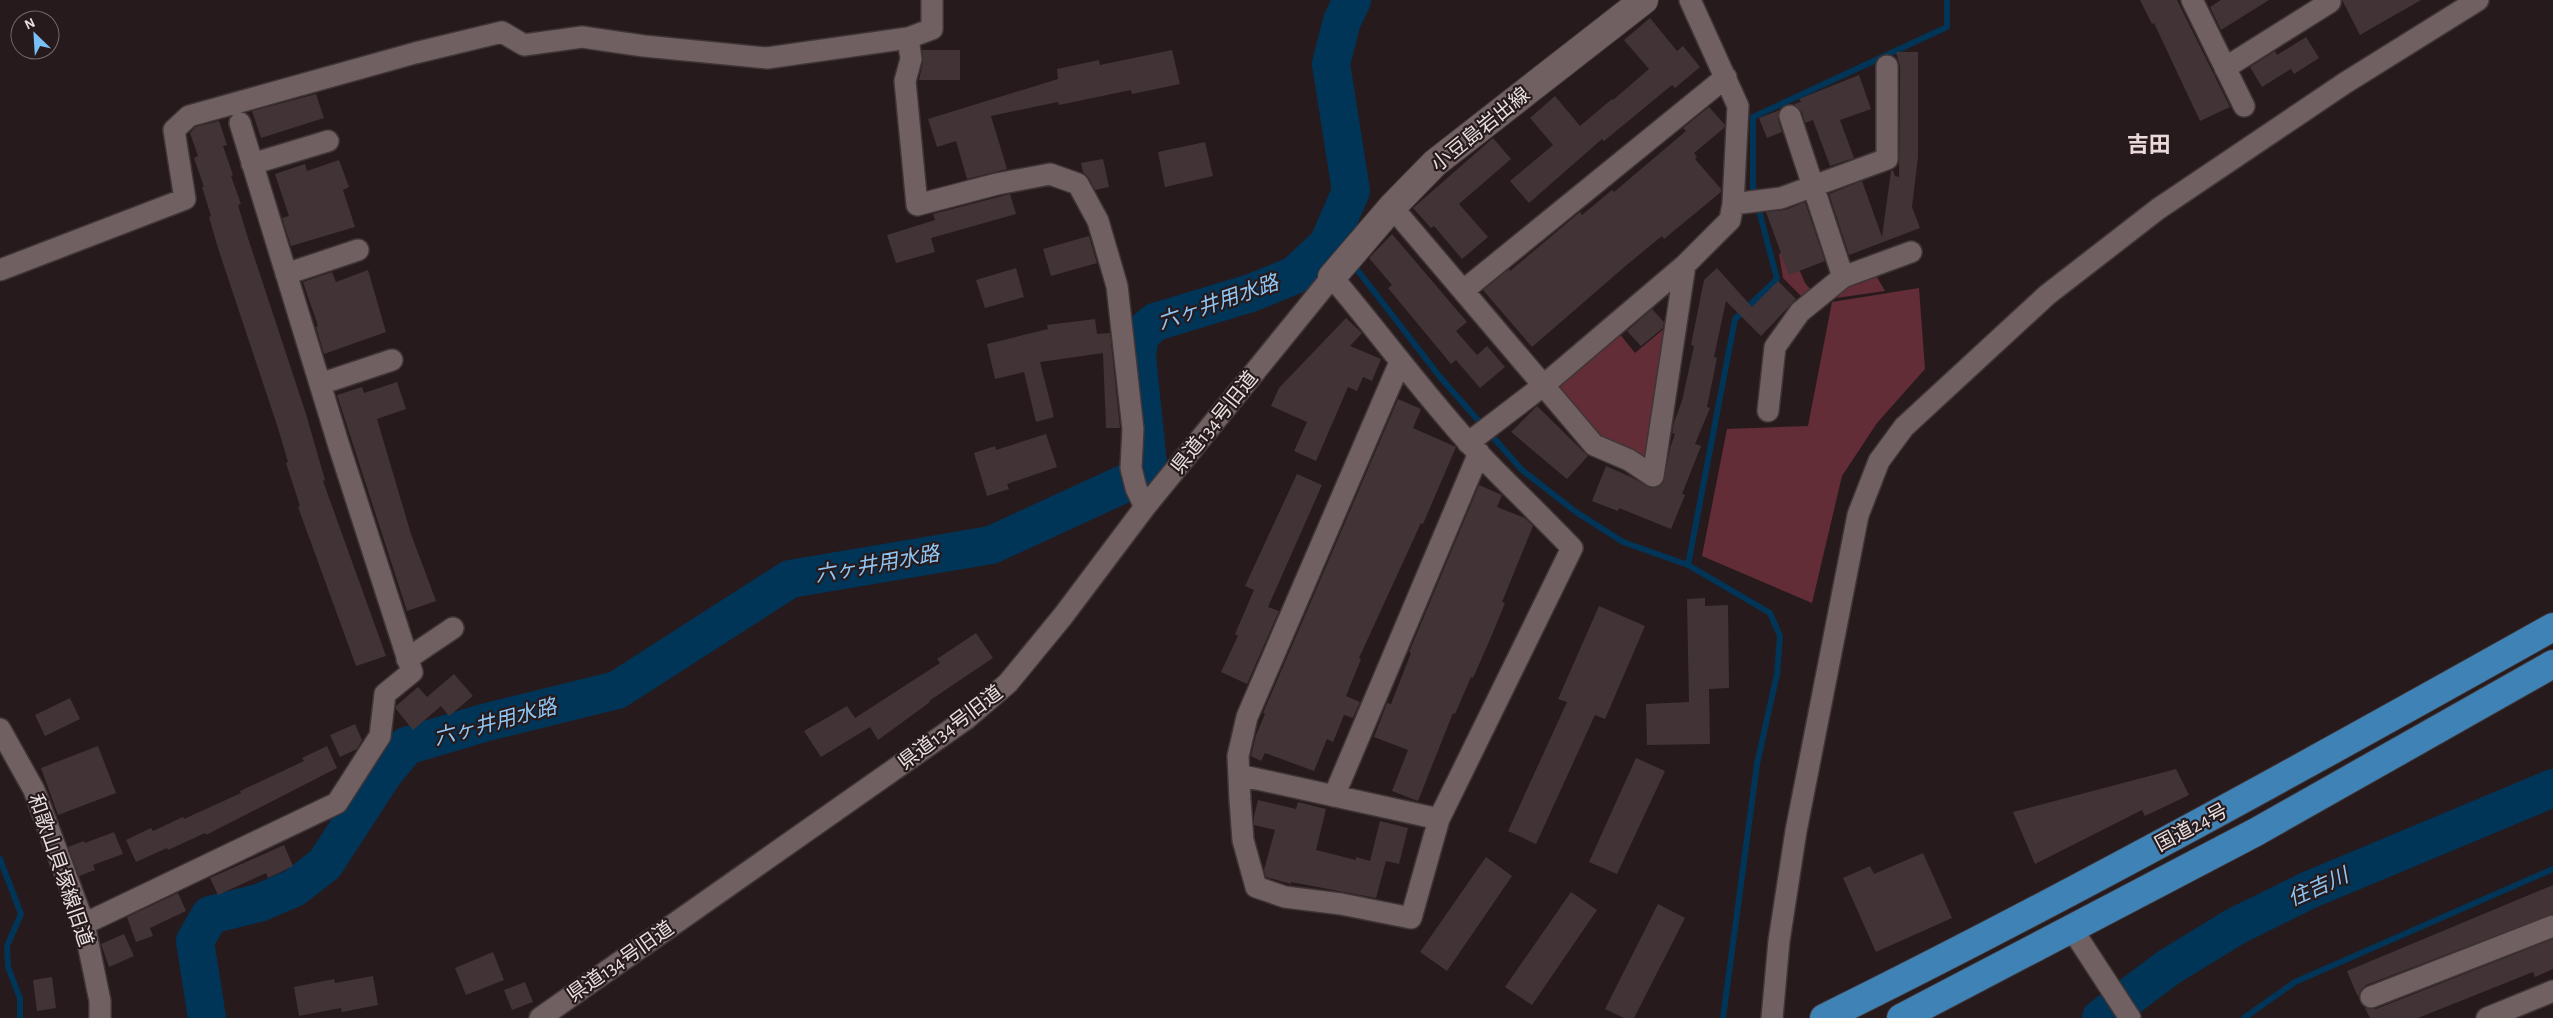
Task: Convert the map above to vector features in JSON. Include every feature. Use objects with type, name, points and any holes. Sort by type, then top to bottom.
[{"type":"highway","name":"国道24号","points":[[1824,1018],[1974,942],[2265,788],[2553,627]]},
{"type":"highway","name":"国道24号","points":[[1902,1018],[2256,832],[2553,664]]},
{"type":"main road","name":"小豆島岩出線","points":[[1332,277],[1392,206],[1435,163],[1644,0]]},
{"type":"street","points":[[0,270],[185,200],[174,130],[190,116],[415,53],[502,32],[524,45],[582,37],[644,46],[767,58],[908,38],[932,29],[932,0]]},
{"type":"street","points":[[1690,0],[1738,106],[1749,202]]},
{"type":"street","points":[[2192,0],[2244,106]]},
{"type":"street","points":[[2225,68],[2330,2],[2328,0]]},
{"type":"street","points":[[1772,1018],[1779,941],[1796,831],[1858,515],[1879,461],[1904,428],[2047,295],[2151,214],[2345,83],[2478,0]]},
{"type":"street","points":[[908,38],[911,59],[905,81],[917,205],[996,184],[1050,174],[1078,184],[1098,221],[1117,286],[1133,429],[1137,488]]},
{"type":"street","points":[[1334,796],[1475,443],[1496,422],[1544,385],[1685,265],[1749,202],[1781,198],[1887,159],[1888,66]]},
{"type":"street","points":[[1464,290],[1726,77]]},
{"type":"street","points":[[1790,116],[1843,277]]},
{"type":"street","points":[[84,924],[337,803],[380,736],[385,694],[412,672],[320,384],[240,123]]},
{"type":"street","points":[[252,164],[328,141]]},
{"type":"street","points":[[1392,206],[1594,444],[1629,460],[1653,476],[1685,265]]},
{"type":"street","points":[[286,274],[358,250]]},
{"type":"street","points":[[1768,411],[1774,347],[1800,312],[1843,277],[1911,252]]},
{"type":"street","points":[[1332,277],[1383,338],[1400,362],[1572,548],[1439,819],[1411,918],[1341,904],[1285,897],[1256,887],[1243,840],[1238,756],[1247,717],[1400,362]]},
{"type":"street","name":"県道134号旧道","points":[[540,1018],[966,719],[1008,683],[1063,616],[1137,488],[1332,277]]},
{"type":"street","points":[[320,384],[392,360]]},
{"type":"street","points":[[408,659],[453,628]]},
{"type":"street","name":"和歌山貝塚線旧道","points":[[0,730],[34,790],[84,924],[100,1001],[100,1018]]},
{"type":"street","points":[[1239,775],[1439,819]]},
{"type":"street","points":[[2371,997],[2553,926]]},
{"type":"street","points":[[2072,929],[2130,1018]]},
{"type":"street","points":[[2488,1018],[2553,991]]},
{"type":"shaded area","points":[[1791,250],[1805,283],[1812,291],[1803,298],[1783,278],[1779,254]]},
{"type":"shaded area","points":[[1874,272],[1885,291],[1836,298],[1850,282]]},
{"type":"shaded area","points":[[1919,288],[1925,369],[1877,423],[1842,476],[1812,603],[1702,556],[1727,429],[1808,426],[1832,302]]},
{"type":"shaded area","points":[[1672,322],[1649,460],[1598,438],[1558,392],[1559,382],[1619,333],[1635,353]]},
{"type":"building","points":[[2140,0],[2177,0],[2230,107],[2200,121],[2154,23],[2152,24]]},
{"type":"building","points":[[2221,0],[2269,0],[2221,30],[2210,7]]},
{"type":"building","points":[[2342,0],[2421,0],[2360,35]]},
{"type":"building","points":[[1650,18],[1677,51],[1683,46],[1700,67],[1675,88],[1672,85],[1604,141],[1602,139],[1529,203],[1510,181],[1553,145],[1530,118],[1555,96],[1580,126],[1613,100],[1649,69],[1624,40]]},
{"type":"building","points":[[2306,37],[2319,58],[2294,74],[2291,69],[2262,87],[2250,67],[2275,51],[2277,55]]},
{"type":"building","points":[[922,50],[960,50],[960,80],[919,80],[923,62]]},
{"type":"building","points":[[1172,50],[1180,84],[1132,94],[1131,90],[1059,105],[1058,102],[991,116],[1007,169],[967,179],[956,141],[937,147],[928,119],[1058,79],[1057,69],[1099,60],[1100,65]]},
{"type":"building","points":[[1896,52],[1918,52],[1918,157],[1912,207],[1920,228],[1849,255],[1829,194],[1862,181],[1882,237],[1891,171],[1893,170],[1895,176],[1899,177],[1900,66]]},
{"type":"building","points":[[1859,75],[1871,109],[1840,120],[1854,158],[1830,166],[1813,120],[1805,123],[1802,112],[1794,104],[1801,102],[1799,99]]},
{"type":"building","points":[[316,94],[324,118],[261,138],[252,111]]},
{"type":"building","points":[[1709,107],[1725,125],[1724,128],[1694,153],[1697,157],[1695,159],[1721,189],[1721,192],[1664,239],[1662,236],[1629,263],[1532,347],[1483,290],[1509,269],[1510,271],[1580,212],[1582,215],[1612,190],[1614,192],[1686,131],[1683,128]]},
{"type":"building","points":[[1780,110],[1778,119],[1782,132],[1767,138],[1759,118]]},
{"type":"building","points":[[219,121],[227,145],[223,146],[241,204],[238,205],[306,414],[325,480],[323,481],[386,656],[356,666],[298,507],[300,506],[286,463],[288,462],[278,428],[218,248],[202,187],[204,187],[194,158],[198,156],[190,133],[195,127]]},
{"type":"building","points":[[1493,138],[1511,159],[1459,204],[1488,237],[1462,259],[1434,226],[1431,228],[1413,208]]},
{"type":"building","points":[[1205,142],[1213,176],[1165,187],[1158,152]]},
{"type":"building","points":[[1103,159],[1109,187],[1095,190],[1089,178],[1083,172],[1081,163]]},
{"type":"building","points":[[339,160],[349,187],[343,190],[355,227],[291,246],[282,218],[289,216],[275,174],[305,164],[307,171]]},
{"type":"building","points":[[1010,194],[1016,214],[931,238],[935,252],[896,263],[887,235],[935,220],[933,214]]},
{"type":"building","points":[[1805,202],[1825,261],[1789,275],[1766,212],[1785,210]]},
{"type":"building","points":[[1392,234],[1467,322],[1456,331],[1477,355],[1487,346],[1505,367],[1480,388],[1456,360],[1451,364],[1388,288],[1392,285],[1369,258]]},
{"type":"building","points":[[1089,236],[1097,263],[1051,276],[1043,249]]},
{"type":"building","points":[[1016,268],[1024,297],[985,308],[976,280]]},
{"type":"building","points":[[1717,268],[1752,307],[1778,281],[1796,299],[1761,336],[1726,301],[1714,357],[1717,358],[1707,407],[1710,408],[1695,444],[1701,446],[1682,494],[1685,495],[1671,529],[1619,508],[1618,511],[1592,501],[1606,466],[1651,488],[1663,483],[1670,448],[1675,434],[1672,433],[1674,422],[1682,401],[1694,346],[1691,345],[1704,280]]},
{"type":"building","points":[[368,270],[386,332],[324,354],[316,327],[318,326],[303,282],[332,272],[336,282]]},
{"type":"building","points":[[1652,309],[1664,322],[1663,328],[1641,346],[1627,331]]},
{"type":"building","points":[[1346,318],[1362,333],[1350,346],[1381,359],[1372,381],[1363,377],[1357,391],[1348,387],[1316,461],[1294,451],[1307,422],[1271,406],[1279,388]]},
{"type":"building","points":[[1095,319],[1097,334],[1110,333],[1120,428],[1106,428],[1103,353],[1040,362],[1054,417],[1036,422],[1024,372],[995,379],[987,344],[1048,329],[1047,325]]},
{"type":"building","points":[[397,382],[406,409],[377,419],[411,534],[436,601],[407,611],[337,395],[362,387],[364,393]]},
{"type":"building","points":[[1398,399],[1421,409],[1413,428],[1456,447],[1423,524],[1421,523],[1359,658],[1361,659],[1346,696],[1360,702],[1353,718],[1344,715],[1333,742],[1327,739],[1314,771],[1265,753],[1261,761],[1251,756],[1256,735],[1265,714],[1263,713]]},
{"type":"building","points":[[1537,406],[1588,456],[1567,479],[1511,432]]},
{"type":"building","points":[[1046,434],[1057,467],[1007,484],[1009,489],[987,496],[974,453],[995,446],[996,450]]},
{"type":"building","points":[[1297,474],[1322,485],[1268,607],[1279,611],[1247,684],[1221,672],[1238,636],[1235,634],[1254,590],[1245,586]]},
{"type":"building","points":[[1479,485],[1502,495],[1497,507],[1525,518],[1533,526],[1502,602],[1505,603],[1491,637],[1455,714],[1453,713],[1418,801],[1392,791],[1408,750],[1374,737],[1387,703],[1391,704],[1411,653],[1409,652]]},
{"type":"building","points":[[1705,598],[1705,606],[1728,605],[1729,688],[1709,689],[1710,744],[1647,745],[1646,704],[1689,702],[1687,599]]},
{"type":"building","points":[[1599,606],[1645,626],[1605,719],[1595,715],[1536,844],[1508,831],[1567,702],[1558,699]]},
{"type":"building","points":[[976,633],[993,658],[929,701],[878,740],[870,727],[821,757],[804,731],[847,706],[855,718],[940,663],[937,659]]},
{"type":"building","points":[[454,674],[473,696],[449,716],[441,706],[413,730],[396,709],[396,706],[418,687],[427,697]]},
{"type":"building","points":[[70,698],[80,719],[45,736],[35,715]]},
{"type":"building","points":[[355,724],[362,740],[357,749],[340,757],[330,735]]},
{"type":"building","points":[[98,746],[116,793],[58,815],[41,768]]},
{"type":"building","points":[[327,746],[337,768],[206,835],[205,833],[136,862],[126,840],[151,828],[153,831],[183,817],[184,819],[241,793],[240,791],[304,761],[302,758]]},
{"type":"building","points":[[1636,758],[1665,771],[1617,874],[1589,862]]},
{"type":"building","points":[[2176,769],[2189,795],[2145,816],[2142,810],[2035,864],[2013,812]]},
{"type":"building","points":[[1258,800],[1296,809],[1298,802],[1326,809],[1316,850],[1356,860],[1356,857],[1370,861],[1380,821],[1408,828],[1399,864],[1386,861],[1376,898],[1291,882],[1291,884],[1266,877],[1264,870],[1275,830],[1254,825]]},
{"type":"building","points":[[114,832],[123,854],[93,865],[95,870],[79,876],[68,847]]},
{"type":"building","points":[[284,845],[293,866],[268,878],[266,873],[218,895],[210,878]]},
{"type":"building","points":[[1923,853],[1952,918],[1876,952],[1843,878],[1870,866],[1874,874]]},
{"type":"building","points":[[1486,857],[1512,876],[1447,971],[1420,952]]},
{"type":"building","points":[[2553,885],[2553,914],[2366,985],[2358,997],[2347,971]]},
{"type":"building","points":[[1571,892],[1597,910],[1532,1005],[1505,987]]},
{"type":"building","points":[[178,893],[186,911],[150,928],[153,936],[136,942],[127,917]]},
{"type":"building","points":[[1658,904],[1685,918],[1634,1018],[1624,1018],[1605,1009]]},
{"type":"building","points":[[124,934],[134,956],[109,967],[101,944]]},
{"type":"building","points":[[2553,939],[2553,969],[2535,977],[2533,972],[2418,1018],[2370,1018],[2365,1008],[2376,1009]]},
{"type":"building","points":[[493,952],[504,980],[466,995],[455,968]]},
{"type":"building","points":[[373,976],[378,1005],[342,1012],[341,1008],[299,1016],[294,987],[334,979],[335,983]]},
{"type":"building","points":[[52,977],[56,1008],[37,1011],[33,980]]},
{"type":"building","points":[[525,982],[533,1002],[512,1010],[504,990]]},
{"type":"waterway","name":"六ヶ井用水路","points":[[207,1018],[195,941],[210,915],[259,903],[294,888],[325,864],[382,776],[406,746],[487,722],[617,690],[790,579],[991,545],[1141,476],[1148,464],[1137,357],[1140,335],[1155,322],[1251,293],[1295,275],[1328,244],[1351,191],[1331,64],[1342,21],[1352,0]]},
{"type":"waterway","points":[[1688,565],[1735,319],[1777,279],[1753,188],[1753,117],[1947,27],[1947,0]]},
{"type":"waterway","points":[[1330,238],[1344,254]]},
{"type":"waterway","points":[[1352,263],[1440,377],[1522,470],[1576,512],[1623,542],[1688,565],[1770,613],[1780,636],[1777,674],[1757,764],[1723,1018]]},
{"type":"waterway","name":"住吉川","points":[[2101,1018],[2169,967],[2236,926],[2309,890],[2553,788]]},
{"type":"waterway","points":[[0,859],[21,914],[7,946],[8,967],[20,998],[20,1018]]},
{"type":"waterway","points":[[2244,1018],[2295,982],[2553,869]]},
{"type":"district","name":"吉田","points":[[2149,144]]}]
